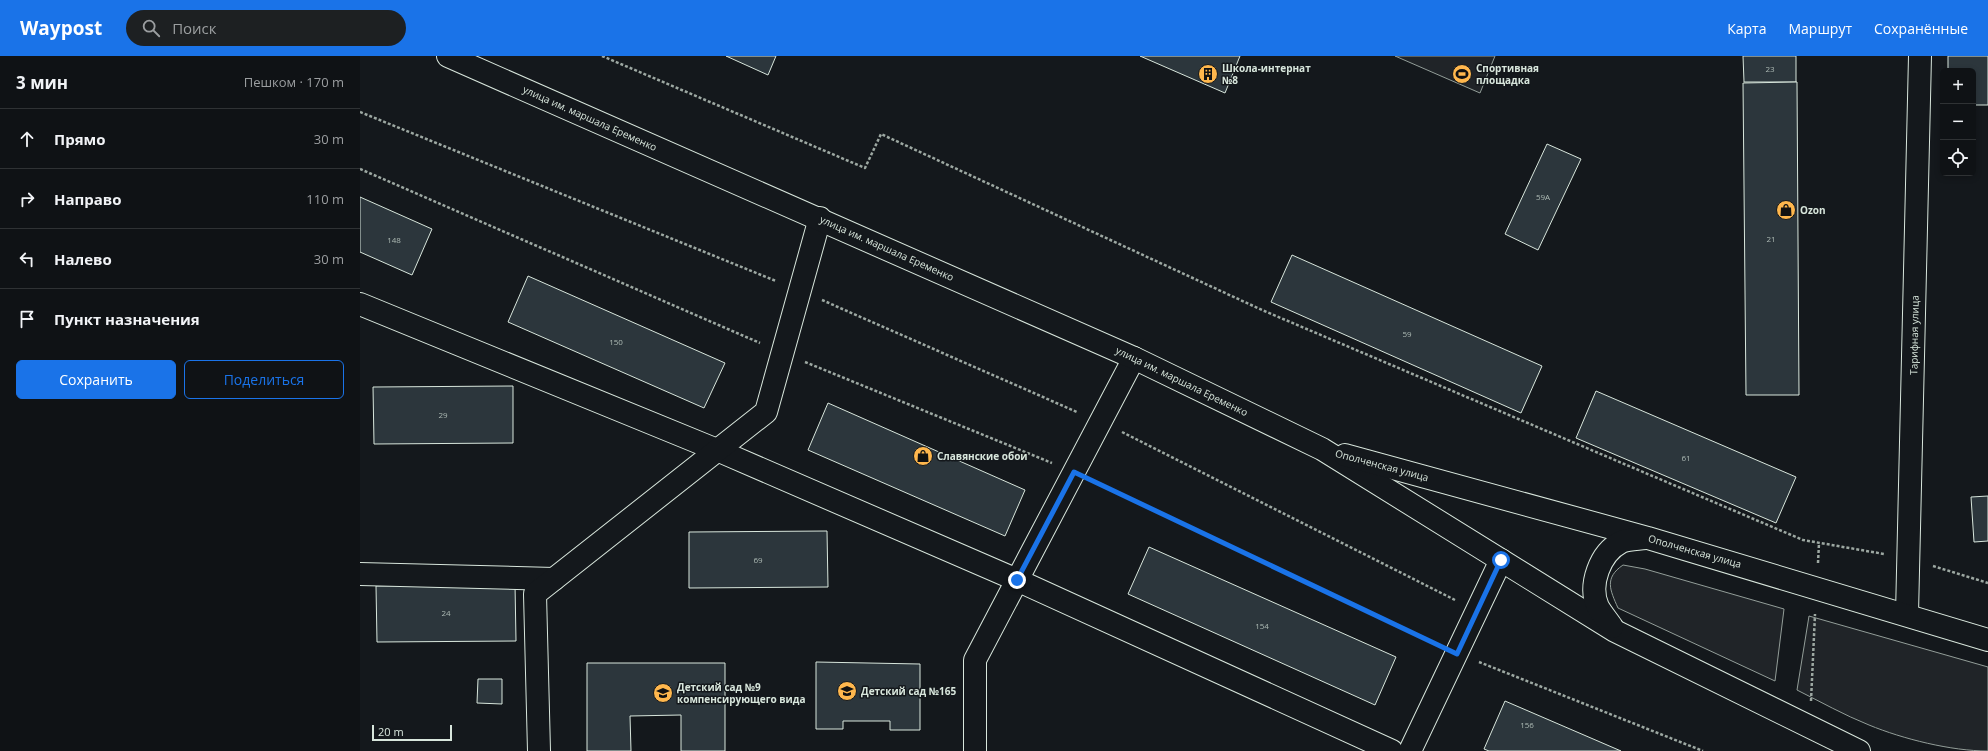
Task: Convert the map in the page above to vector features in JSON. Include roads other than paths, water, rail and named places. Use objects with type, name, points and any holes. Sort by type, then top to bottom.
[{"type":"main road","name":"улица им. маршала Еременко","points":[[448,56],[820,218],[1134,358],[1322,449]]},
{"type":"main road","name":"Тарифная улица","points":[[1907,614],[1920,56]]},
{"type":"main road","points":[[539,751],[535,594],[766,412],[820,218]]},
{"type":"main road","points":[[360,304],[717,450],[1017,580],[1392,751]]},
{"type":"main road","points":[[975,751],[975,660],[1134,358]]},
{"type":"main road","name":"Ополченская улица","points":[[1322,449],[1648,538],[1817,587],[1988,640]]},
{"type":"main road","name":"Ополченская улица","points":[[1322,449],[1615,631],[1859,751]]},
{"type":"main road","points":[[1615,631],[1598,606],[1594,589],[1596,578],[1608,552],[1622,542],[1648,538]]},
{"type":"main road","points":[[1410,751],[1501,560]]},
{"type":"main road","points":[[360,574],[554,579]]},
{"type":"place","name":"Школа-интернат №8","points":[[1208,74]]},
{"type":"place","name":"Спортивная площадка","points":[[1462,74]]},
{"type":"place","name":"Ozon","points":[[1786,210]]},
{"type":"place","name":"Славянские обои","points":[[923,456]]},
{"type":"place","name":"Детский сад №165","points":[[847,691]]},
{"type":"place","name":"Детский сад №9 компенсирующего вида","points":[[663,693]]}]
